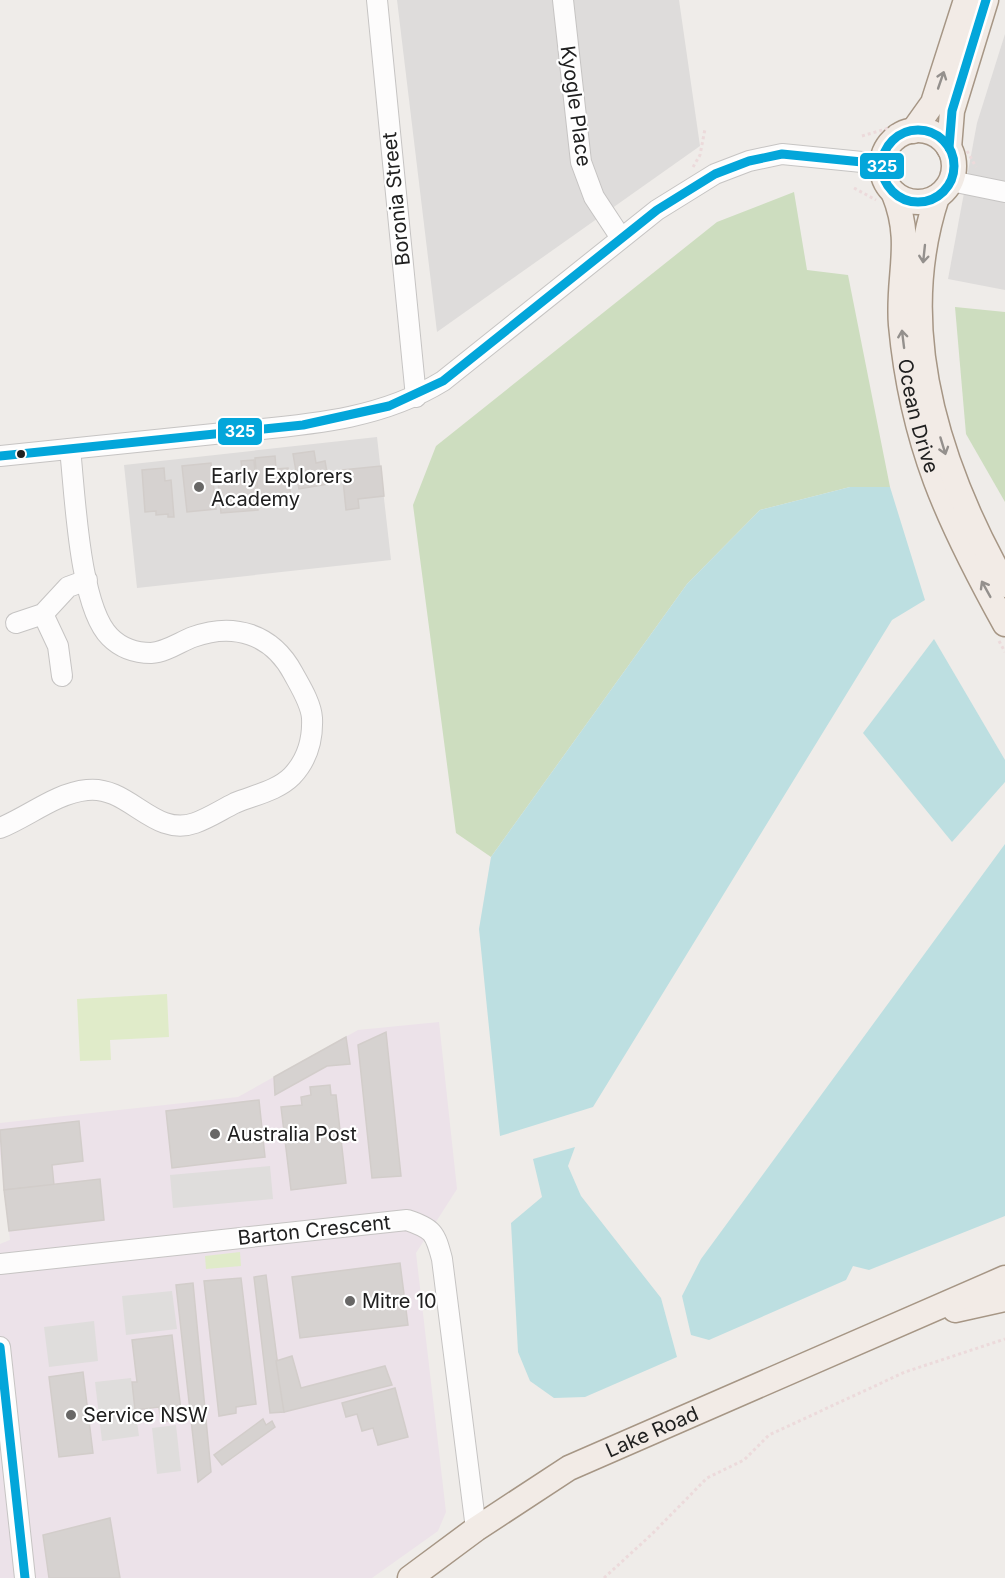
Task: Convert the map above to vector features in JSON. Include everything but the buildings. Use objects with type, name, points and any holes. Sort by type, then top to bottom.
[{"type":"main road","points":[[906,127],[934,134],[949,148],[954,159],[944,189],[915,202],[894,194],[885,180],[882,164],[892,142],[906,127],[926,117],[933,103],[966,0]]},
{"type":"main road","points":[[949,148],[952,111],[986,0]]},
{"type":"main road","name":"Ocean Drive","points":[[944,189],[926,235],[919,317],[929,400],[962,500],[1005,585]]},
{"type":"main road","name":"Ocean Drive","points":[[894,194],[902,212],[905,232],[901,322],[911,402],[942,502],[966,555],[1005,624]]},
{"type":"main road","name":"Lake Road","points":[[410,1578],[476,1529],[569,1468],[1005,1278]]},
{"type":"main road","name":"Lake Road","points":[[911,1320],[1005,1299]]},
{"type":"street","name":"Boronia Street","points":[[377,0],[416,397]]},
{"type":"street","name":"Kyogle Place","points":[[563,0],[581,162],[594,196],[621,238]]},
{"type":"street","points":[[0,456],[362,416],[416,397],[443,381],[621,238],[685,190],[715,174],[749,161],[782,154],[882,164]]},
{"type":"street","points":[[944,189],[1005,192]]},
{"type":"street","points":[[0,828],[65,796],[87,790],[106,791],[125,798],[159,823],[192,824],[286,782],[300,768],[308,753],[312,729],[311,714],[288,663],[274,646],[261,637],[227,630],[211,631],[152,653],[122,647],[108,636],[90,597],[70,449]]},
{"type":"street","points":[[16,623],[43,614],[68,587],[87,580]]},
{"type":"street","points":[[43,614],[58,646],[62,676]]},
{"type":"street","name":"Barton Crescent","points":[[0,1264],[406,1220],[429,1227],[436,1239],[442,1259],[476,1529]]},
{"type":"street","points":[[1,1357],[25,1578]]},
{"type":"path","points":[[862,136],[906,127]]},
{"type":"path","points":[[693,169],[700,154],[705,129]]},
{"type":"path","points":[[604,1578],[652,1534],[706,1478],[744,1460],[769,1436],[905,1372],[1005,1339]]},
{"type":"shaded area","points":[[397,0],[679,0],[700,146],[437,332]]},
{"type":"shaded area","points":[[1005,34],[1005,290],[948,279],[977,123]]},
{"type":"shaded area","points":[[377,437],[391,560],[137,588],[124,465]]},
{"type":"shaded area","points":[[439,1022],[457,1189],[416,1253],[446,1512],[438,1531],[372,1578],[0,1578],[0,1244],[10,1240],[0,1154],[0,1123],[238,1097],[358,1030]]},
{"type":"shaded area","points":[[270,1166],[273,1199],[173,1208],[170,1175]]},
{"type":"shaded area","points":[[172,1291],[177,1329],[126,1335],[122,1296]]},
{"type":"shaded area","points":[[94,1321],[98,1361],[49,1367],[44,1327]]},
{"type":"shaded area","points":[[131,1378],[139,1436],[102,1441],[95,1382]]},
{"type":"shaded area","points":[[176,1425],[181,1471],[157,1474],[152,1428]]},
{"type":"green space","points":[[794,192],[807,270],[848,275],[890,487],[850,487],[760,510],[687,584],[491,857],[456,833],[413,505],[436,446],[717,222]]},
{"type":"green space","points":[[955,307],[1005,312],[1005,502],[966,434]]},
{"type":"green space","points":[[167,994],[169,1037],[110,1040],[111,1060],[80,1061],[77,999]]},
{"type":"green space","points":[[240,1252],[241,1266],[206,1269],[205,1256]]},
{"type":"water","points":[[850,487],[890,487],[925,600],[892,620],[593,1107],[500,1136],[479,929],[491,857],[687,584],[760,510]]},
{"type":"water","points":[[934,639],[1005,760],[1005,782],[952,842],[863,733]]},
{"type":"water","points":[[1005,844],[1005,1216],[869,1270],[853,1266],[846,1280],[709,1340],[691,1335],[682,1296],[701,1259]]},
{"type":"water","points":[[575,1147],[568,1166],[581,1196],[661,1298],[677,1357],[585,1397],[554,1398],[530,1381],[518,1352],[511,1223],[542,1197],[533,1159]]},
{"type":"transit line","name":"325","points":[[949,148],[952,111],[986,0]]},
{"type":"transit line","name":"325","points":[[918,130],[938,136],[948,146],[954,166],[948,186],[938,196],[918,202],[898,196],[888,186],[882,166],[888,146],[898,136],[918,130]]},
{"type":"transit line","name":"325","points":[[0,456],[303,425],[389,406],[443,381],[657,210],[715,174],[749,161],[782,154],[882,164]]},
{"type":"transit line","name":"325","points":[[0,1347],[25,1578]]},
{"type":"place","name":"Early Explorers Academy","points":[[199,487]]},
{"type":"place","name":"Australia Post","points":[[215,1134]]},
{"type":"place","name":"Mitre 10","points":[[350,1301]]},
{"type":"place","name":"Service NSW","points":[[71,1415]]}]
